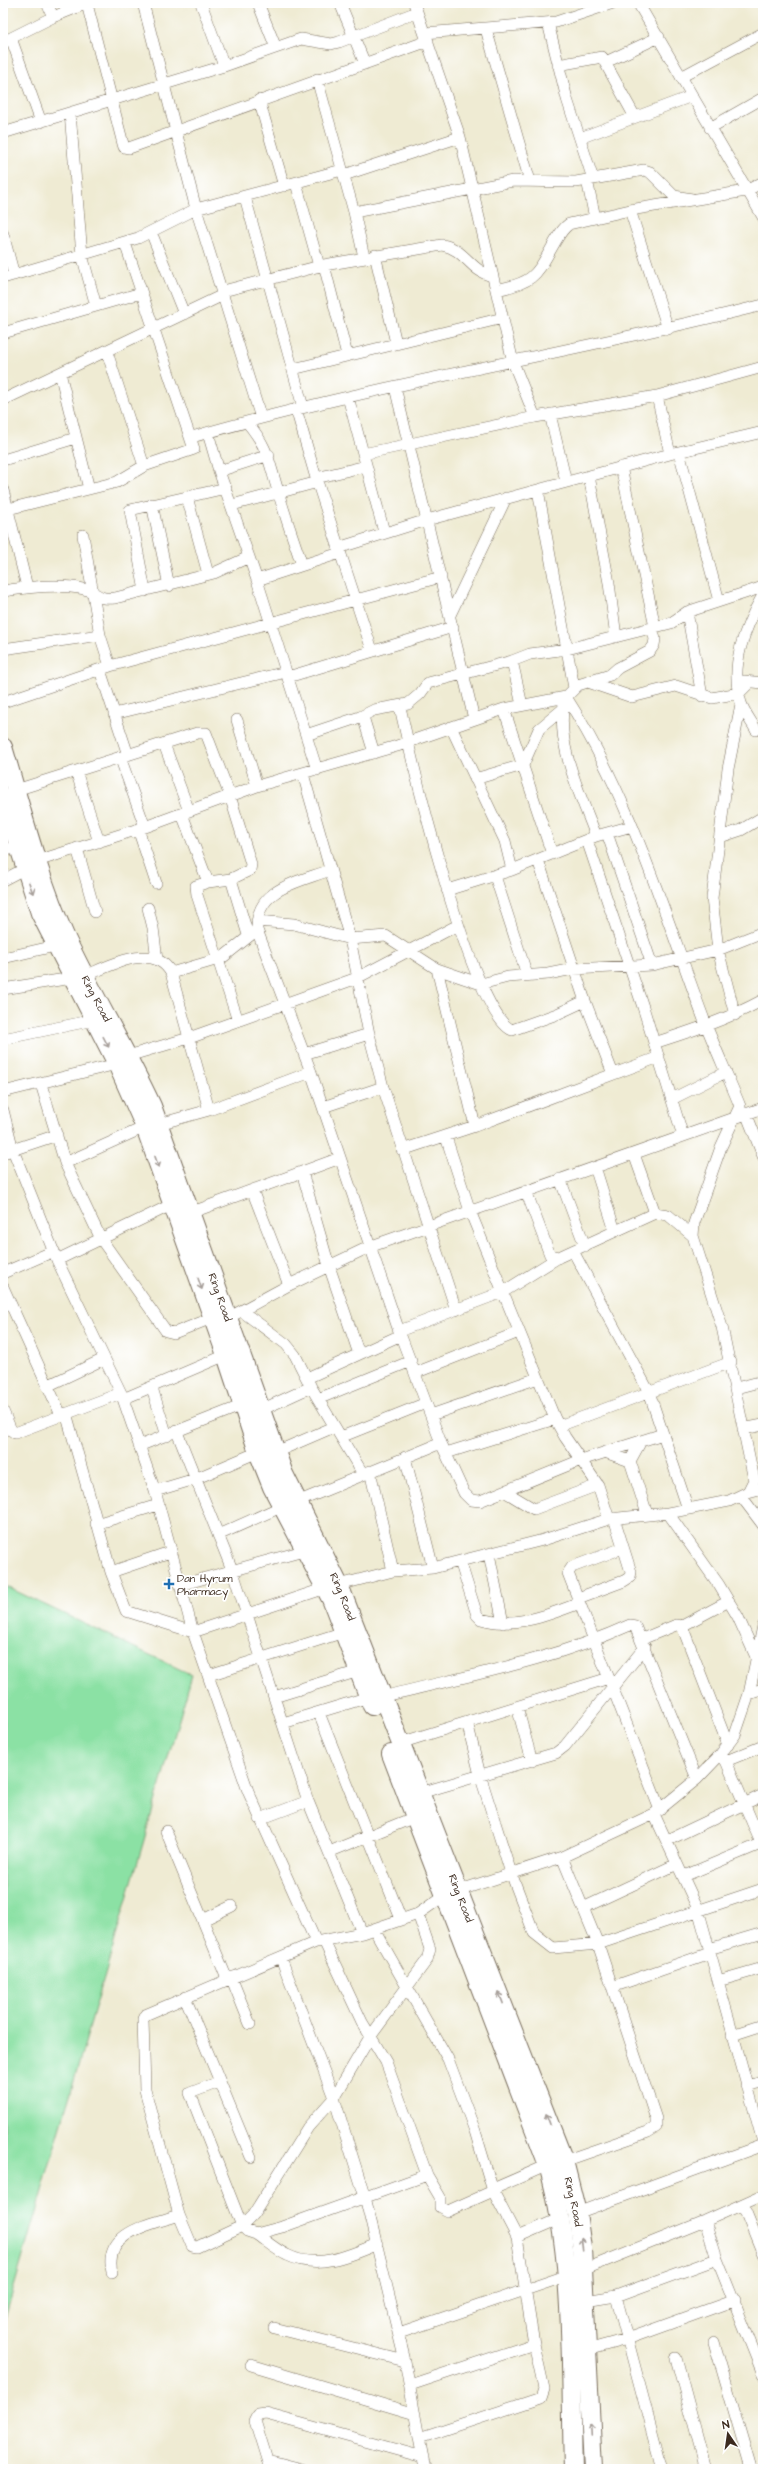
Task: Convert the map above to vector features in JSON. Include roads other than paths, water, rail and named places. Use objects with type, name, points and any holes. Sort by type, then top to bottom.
[{"type":"main road","name":"Ring Road","points":[[3,747],[10,849],[30,865],[40,913],[55,946],[78,977],[123,1060],[190,1213],[276,1452],[290,1504],[306,1550],[332,1587],[344,1632],[359,1671],[376,1697],[400,1743],[420,1793],[451,1893],[556,2163],[583,2270],[593,2469]]},
{"type":"main road","name":"Ring Road","points":[[6,796],[30,865],[65,936],[94,1020],[123,1060]]},
{"type":"main road","name":"Ring Road","points":[[152,1126],[173,1204],[227,1316],[226,1355],[258,1452],[290,1504],[332,1587],[376,1697],[415,1817],[451,1893]]},
{"type":"main road","name":"Ring Road","points":[[569,2216],[566,2276],[573,2469]]},
{"type":"street","points":[[47,3],[53,17]]},
{"type":"street","points":[[41,122],[7,40],[53,17],[88,3],[111,101],[124,147],[129,148],[317,79],[365,64],[426,37],[548,23],[613,3]]},
{"type":"street","points":[[143,3],[196,210],[261,418]]},
{"type":"street","points":[[201,3],[224,66]]},
{"type":"street","points":[[258,3],[276,48]]},
{"type":"street","points":[[340,3],[365,64]]},
{"type":"street","points":[[638,3],[659,37],[746,191],[763,217]]},
{"type":"street","points":[[3,133],[164,85],[301,39],[331,44],[353,37],[415,7],[460,137],[513,362],[535,417]]},
{"type":"street","points":[[548,23],[558,65],[580,138],[590,179],[596,218]]},
{"type":"street","points":[[486,29],[530,181]]},
{"type":"street","points":[[681,77],[763,33]]},
{"type":"street","points":[[606,62],[659,37]]},
{"type":"street","points":[[558,65],[597,56],[602,57],[635,117]]},
{"type":"street","points":[[317,79],[354,212],[370,256],[396,343]]},
{"type":"street","points":[[580,138],[692,96]]},
{"type":"street","points":[[710,128],[763,98]]},
{"type":"street","points":[[259,100],[284,186]]},
{"type":"street","points":[[70,114],[82,255],[96,306]]},
{"type":"street","points":[[3,278],[125,243],[196,210],[284,186],[343,173],[460,137]]},
{"type":"street","points":[[354,212],[513,181],[544,183],[590,179],[644,170],[650,172],[674,196],[692,200]]},
{"type":"street","points":[[496,290],[526,282],[537,274],[565,227],[576,222],[630,210],[746,191],[763,182]]},
{"type":"street","points":[[296,183],[347,355]]},
{"type":"street","points":[[245,197],[293,369],[300,408],[317,480],[372,650]]},
{"type":"street","points":[[630,210],[668,329]]},
{"type":"street","points":[[151,232],[184,314]]},
{"type":"street","points":[[3,234],[14,275]]},
{"type":"street","points":[[8,509],[125,479],[144,466],[193,451],[195,447],[125,243]]},
{"type":"street","points":[[3,400],[107,352],[223,293],[268,278],[321,265],[442,245],[458,249],[474,268],[483,274],[493,276]]},
{"type":"street","points":[[3,333],[141,293]]},
{"type":"street","points":[[192,437],[300,408],[668,329],[763,305]]},
{"type":"street","points":[[293,369],[503,318]]},
{"type":"street","points":[[107,352],[144,466]]},
{"type":"street","points":[[363,454],[408,442],[550,414],[656,396],[763,367]]},
{"type":"street","points":[[60,373],[89,489]]},
{"type":"street","points":[[395,388],[474,719]]},
{"type":"street","points":[[656,396],[675,453],[719,601]]},
{"type":"street","points":[[348,397],[384,532]]},
{"type":"street","points":[[550,414],[566,482]]},
{"type":"street","points":[[247,422],[259,436],[269,454],[278,491],[302,565]]},
{"type":"street","points":[[208,432],[219,471],[257,580],[318,770]]},
{"type":"street","points":[[257,580],[302,565],[384,532],[621,467],[763,432]]},
{"type":"street","points":[[3,460],[76,438]]},
{"type":"street","points":[[219,471],[269,454]]},
{"type":"street","points":[[232,505],[366,466]]},
{"type":"street","points":[[621,467],[654,627],[654,645],[650,651],[618,668],[610,675],[574,688],[566,697],[563,708],[564,742],[628,965],[659,1057],[683,1136]]},
{"type":"street","points":[[589,476],[609,583],[616,637]]},
{"type":"street","points":[[145,591],[130,510],[226,488]]},
{"type":"street","points":[[3,490],[8,509],[8,528],[28,588]]},
{"type":"street","points":[[538,490],[574,688]]},
{"type":"street","points":[[187,497],[208,574]]},
{"type":"street","points":[[450,616],[506,498]]},
{"type":"street","points":[[152,504],[169,586]]},
{"type":"street","points":[[83,535],[114,714],[156,883]]},
{"type":"street","points":[[3,591],[28,588],[84,589],[103,599],[169,586],[208,574],[249,557]]},
{"type":"street","points":[[3,702],[105,668],[441,577]]},
{"type":"street","points":[[306,735],[360,717],[374,710],[400,707],[408,704],[420,694],[428,683],[512,661],[530,654],[567,649],[671,623],[687,612],[763,587]]},
{"type":"street","points":[[734,1015],[718,950],[712,898],[728,768],[740,699],[736,679],[737,662],[750,617],[763,595]]},
{"type":"street","points":[[687,612],[707,697]]},
{"type":"street","points":[[114,714],[287,674],[453,627]]},
{"type":"street","points":[[3,649],[100,635]]},
{"type":"street","points":[[512,661],[522,705]]},
{"type":"street","points":[[736,679],[763,683]]},
{"type":"street","points":[[707,697],[724,692],[736,679]]},
{"type":"street","points":[[588,682],[632,697],[676,686],[707,697],[740,699]]},
{"type":"street","points":[[740,699],[750,682]]},
{"type":"street","points":[[3,880],[30,865],[77,848],[142,828],[257,786],[374,753],[504,709],[566,697]]},
{"type":"street","points":[[566,697],[598,751],[632,826],[707,1026],[740,1106],[699,1208],[694,1223],[693,1236],[722,1327],[731,1362],[754,1480],[744,1494]]},
{"type":"street","points":[[735,734],[759,730],[740,699]]},
{"type":"street","points":[[400,707],[447,890],[458,925],[481,984],[502,1022],[512,1030],[557,1014],[585,1001]]},
{"type":"street","points":[[523,765],[539,729],[563,708]]},
{"type":"street","points":[[504,709],[552,854]]},
{"type":"street","points":[[360,717],[364,720],[374,753]]},
{"type":"street","points":[[237,720],[257,786]]},
{"type":"street","points":[[451,727],[474,779],[505,841],[512,870]]},
{"type":"street","points":[[6,796],[76,771],[198,733],[206,733],[230,796],[251,864],[250,870],[230,878],[196,886],[196,895],[238,1021]]},
{"type":"street","points":[[164,744],[208,882]]},
{"type":"street","points":[[474,779],[523,765]]},
{"type":"street","points":[[76,771],[99,842]]},
{"type":"street","points":[[303,774],[350,939],[369,1034],[383,1087],[402,1150],[429,1226],[456,1310]]},
{"type":"street","points":[[720,837],[741,830],[763,817]]},
{"type":"street","points":[[447,890],[495,876],[591,838],[632,826]]},
{"type":"street","points":[[607,833],[652,965]]},
{"type":"street","points":[[77,848],[95,912]]},
{"type":"street","points":[[538,860],[573,969],[613,1074]]},
{"type":"street","points":[[170,973],[218,959],[254,928],[260,910],[273,891],[330,870]]},
{"type":"street","points":[[495,876],[527,975]]},
{"type":"street","points":[[230,878],[254,928],[311,1072],[369,1247],[410,1361],[441,1443],[464,1493],[471,1500],[480,1501],[581,1460],[663,1434]]},
{"type":"street","points":[[148,908],[153,928],[157,960]]},
{"type":"street","points":[[254,928],[294,924],[350,939],[386,936],[437,968],[481,984],[489,980],[573,969],[628,965],[652,965],[718,950],[763,932]]},
{"type":"street","points":[[3,1092],[41,1084],[123,1060],[285,1006],[357,978],[458,925]]},
{"type":"street","points":[[3,958],[55,946]]},
{"type":"street","points":[[3,989],[78,977],[110,965],[141,957],[157,960],[166,964],[170,973],[209,1110]]},
{"type":"street","points":[[437,968],[475,1126]]},
{"type":"street","points":[[654,1043],[707,1026],[734,1015],[763,1000]]},
{"type":"street","points":[[3,1039],[94,1020]]},
{"type":"street","points":[[304,1054],[369,1034]]},
{"type":"street","points":[[402,1150],[446,1137],[659,1057]]},
{"type":"street","points":[[65,1163],[152,1126],[209,1110],[311,1072]]},
{"type":"street","points":[[672,1099],[726,1072]]},
{"type":"street","points":[[41,1084],[65,1163],[101,1239],[169,1333],[227,1316],[369,1247],[763,1108]]},
{"type":"street","points":[[323,1107],[383,1087]]},
{"type":"street","points":[[3,1110],[8,1152],[122,1396],[155,1491],[170,1552],[193,1632],[248,1791],[260,1819],[320,1942],[370,2037],[386,2062],[427,2175],[440,2197],[440,2207],[444,2210],[460,2207],[493,2190],[556,2163],[648,2132],[656,2127],[656,2119],[598,1944],[562,1858]]},
{"type":"street","points":[[746,1113],[763,1156]]},
{"type":"street","points":[[8,1152],[57,1135]]},
{"type":"street","points":[[446,1137],[470,1211],[538,1378],[557,1422],[598,1485],[623,1548],[630,1577],[624,1582],[550,1614],[503,1623],[481,1619],[476,1615],[460,1561]]},
{"type":"street","points":[[634,1154],[654,1213]]},
{"type":"street","points":[[190,1213],[340,1158]]},
{"type":"street","points":[[595,1167],[615,1231]]},
{"type":"street","points":[[302,1172],[329,1266],[359,1354]]},
{"type":"street","points":[[560,1179],[585,1246]]},
{"type":"street","points":[[252,1190],[289,1285]]},
{"type":"street","points":[[526,1191],[550,1255],[559,1257]]},
{"type":"street","points":[[3,1273],[101,1239],[173,1204]]},
{"type":"street","points":[[261,1410],[359,1354],[400,1333],[503,1292],[559,1257],[654,1213],[668,1215],[693,1236]]},
{"type":"street","points":[[573,1251],[649,1392],[688,1509]]},
{"type":"street","points":[[3,1287],[47,1386],[63,1414],[111,1572],[126,1611],[193,1632],[247,1613],[332,1587],[393,1571],[433,1568],[611,1519],[688,1509],[763,1488]]},
{"type":"street","points":[[227,1316],[286,1344],[295,1355],[340,1437],[366,1473],[393,1571]]},
{"type":"street","points":[[415,1373],[519,1332]]},
{"type":"street","points":[[3,1411],[11,1430],[15,1433],[63,1414],[152,1388],[226,1355]]},
{"type":"street","points":[[47,1386],[104,1358]]},
{"type":"street","points":[[318,1399],[410,1361]]},
{"type":"street","points":[[446,1454],[557,1422],[649,1392],[731,1362]]},
{"type":"street","points":[[431,1415],[538,1378]]},
{"type":"street","points":[[736,1388],[763,1381]]},
{"type":"street","points":[[152,1388],[172,1434],[195,1479],[233,1572],[308,1801],[362,1933]]},
{"type":"street","points":[[340,1437],[426,1404]]},
{"type":"street","points":[[139,1446],[243,1405]]},
{"type":"street","points":[[744,1429],[763,1425]]},
{"type":"street","points":[[276,1452],[334,1427]]},
{"type":"street","points":[[641,1441],[630,1461],[647,1514]]},
{"type":"street","points":[[218,1535],[441,1443]]},
{"type":"street","points":[[155,1491],[195,1479],[258,1452]]},
{"type":"street","points":[[605,1452],[630,1461]]},
{"type":"street","points":[[405,1457],[433,1568]]},
{"type":"street","points":[[504,1491],[534,1509],[598,1485]]},
{"type":"street","points":[[744,1494],[763,1525]]},
{"type":"street","points":[[96,1524],[158,1505]]},
{"type":"street","points":[[668,1512],[729,1601],[756,1657]]},
{"type":"street","points":[[623,1548],[569,1569],[568,1573],[611,1683],[677,1864],[684,1876],[698,1909],[746,2086],[761,2128],[763,2142]]},
{"type":"street","points":[[180,1585],[233,1572],[306,1550]]},
{"type":"street","points":[[111,1572],[170,1552]]},
{"type":"street","points":[[488,1554],[503,1623]]},
{"type":"street","points":[[420,1793],[556,1753],[565,1746],[611,1683],[643,1643],[676,1625],[682,1626],[729,1601]]},
{"type":"street","points":[[283,1724],[376,1697],[547,1657],[594,1641],[630,1626],[636,1626],[697,1779]]},
{"type":"street","points":[[682,1626],[728,1745]]},
{"type":"street","points":[[684,1876],[762,1843],[723,1758],[728,1745],[735,1735],[750,1694],[763,1626]]},
{"type":"street","points":[[209,1676],[344,1632]]},
{"type":"street","points":[[274,1697],[359,1671]]},
{"type":"street","points":[[400,1743],[517,1707],[611,1683]]},
{"type":"street","points":[[750,1694],[763,1689]]},
{"type":"street","points":[[517,1707],[532,1760]]},
{"type":"street","points":[[319,1713],[402,1919]]},
{"type":"street","points":[[467,1722],[480,1775],[511,1873],[534,1933],[542,1942],[553,1948],[598,1944],[698,1909],[763,1889]]},
{"type":"street","points":[[418,1914],[430,1949],[429,1956],[370,2037],[334,2098],[308,2127],[253,2215],[242,2226],[196,2247],[192,2246],[179,2215],[145,2090],[143,2018],[149,2012],[320,1942],[362,1933],[418,1914],[451,1893],[562,1858],[657,1812],[723,1758],[763,1746]]},
{"type":"street","points":[[668,1840],[743,1803],[763,1795]]},
{"type":"street","points":[[260,1819],[308,1801]]},
{"type":"street","points":[[329,1852],[415,1817]]},
{"type":"street","points":[[166,1831],[203,1920],[250,2024]]},
{"type":"street","points":[[583,1908],[677,1864]]},
{"type":"street","points":[[203,1920],[232,1906]]},
{"type":"street","points":[[374,1928],[448,2059],[493,2190],[517,2237],[524,2290],[544,2389],[540,2398],[419,2438]]},
{"type":"street","points":[[612,1987],[763,1933]]},
{"type":"street","points":[[281,1958],[334,2098],[365,2197],[399,2333],[410,2384],[425,2469]]},
{"type":"street","points":[[718,1981],[763,1968]]},
{"type":"street","points":[[185,1997],[251,2157]]},
{"type":"street","points":[[732,2035],[763,2025]]},
{"type":"street","points":[[219,2082],[190,2093],[242,2226],[247,2231],[256,2234],[287,2255],[303,2260],[332,2261],[377,2244]]},
{"type":"street","points":[[746,2086],[763,2082]]},
{"type":"street","points":[[517,2237],[569,2216],[763,2145]]},
{"type":"street","points":[[256,2234],[282,2227],[427,2175]]},
{"type":"street","points":[[583,2270],[706,2221],[763,2195]]},
{"type":"street","points":[[743,2204],[763,2254]]},
{"type":"street","points":[[112,2272],[110,2262],[112,2251],[120,2239],[129,2232],[179,2215]]},
{"type":"street","points":[[706,2221],[717,2259],[735,2300],[763,2374]]},
{"type":"street","points":[[585,2302],[616,2296],[717,2259]]},
{"type":"street","points":[[399,2333],[566,2276]]},
{"type":"street","points":[[616,2296],[662,2469]]},
{"type":"street","points":[[587,2350],[627,2339],[735,2300]]},
{"type":"street","points":[[274,2328],[405,2361]]},
{"type":"street","points":[[714,2342],[751,2469]]},
{"type":"street","points":[[410,2384],[534,2344]]},
{"type":"street","points":[[676,2358],[706,2469]]},
{"type":"street","points":[[251,2365],[415,2414]]},
{"type":"street","points":[[302,2469],[269,2464],[256,2421],[258,2415],[266,2414],[423,2457]]},
{"type":"place","name":"Dan Hyrum Pharmacy","points":[[169,1584]]}]
